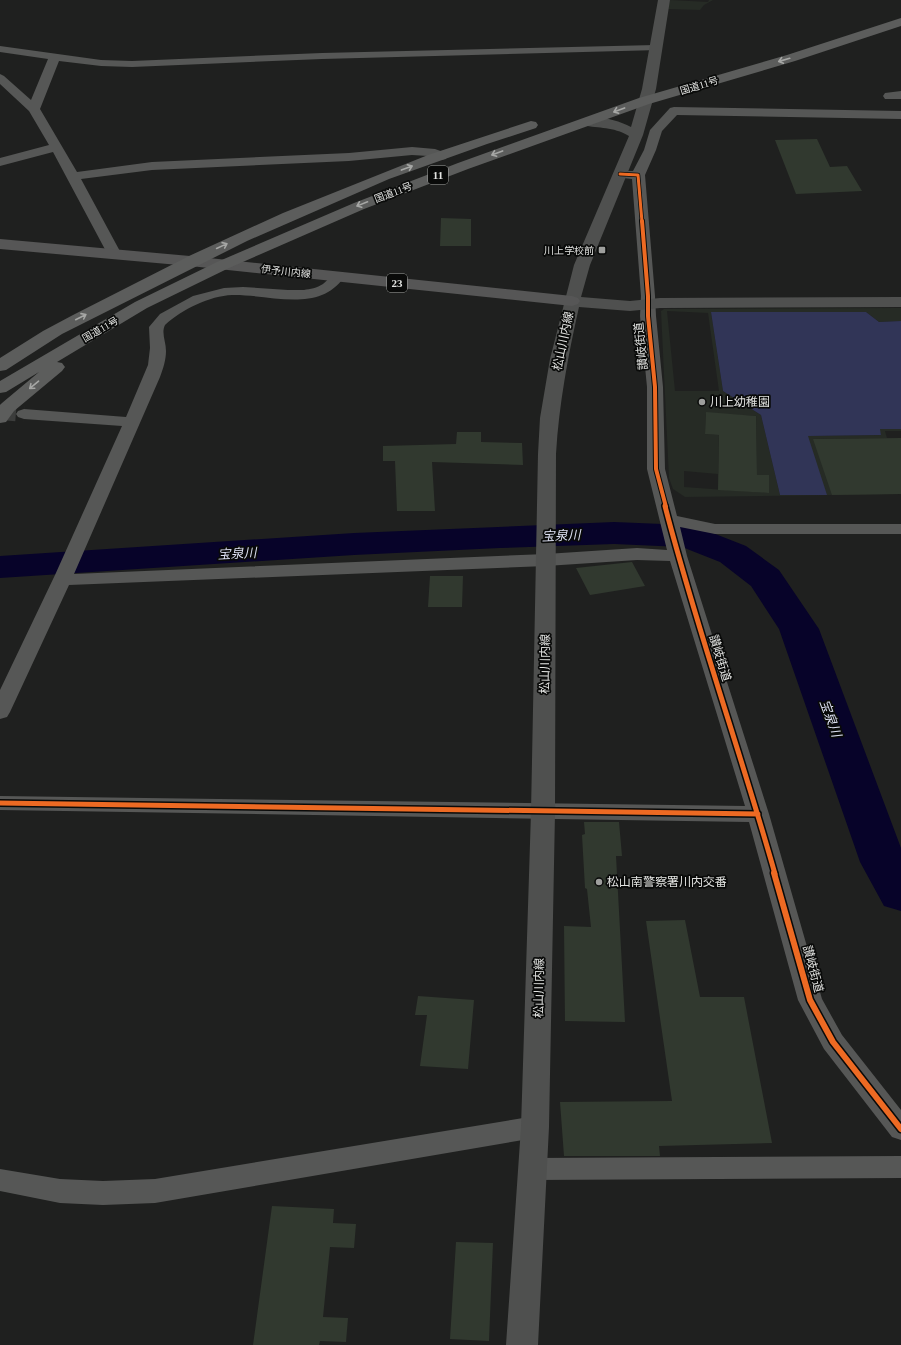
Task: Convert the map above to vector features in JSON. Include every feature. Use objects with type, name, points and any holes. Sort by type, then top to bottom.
[{"type":"highway","name":"国道11号","points":[[0,388],[141,305],[223,265],[359,206],[463,166],[588,122],[646,95],[901,14]]},
{"type":"highway","name":"国道11号","points":[[566,115],[791,58],[901,22]]},
{"type":"highway","name":"国道11号","points":[[0,366],[55,331],[190,261],[332,197],[440,156],[543,122]]},
{"type":"highway","points":[[0,357],[28,340],[55,331]]},
{"type":"highway","points":[[0,418],[8,407],[18,398],[69,356],[83,339]]},
{"type":"main road","name":"松山川内線","points":[[522,1345],[535,1127],[543,812],[547,454],[549,418],[558,359],[572,301],[582,265],[636,135],[646,95],[664,0]]},
{"type":"main road","points":[[588,122],[602,122],[619,126],[626,128],[636,135]]},
{"type":"main road","name":"伊予川内線","points":[[0,244],[190,261],[572,301]]},
{"type":"main road","points":[[572,301],[630,306],[648,304],[901,302]]},
{"type":"street","points":[[0,49],[101,63],[139,64],[322,56],[655,48]]},
{"type":"street","points":[[34,109],[55,57]]},
{"type":"street","points":[[0,78],[34,109],[73,176],[115,255]]},
{"type":"street","points":[[620,174],[638,175],[650,150],[656,130],[674,111],[901,115]]},
{"type":"street","points":[[0,162],[56,147]]},
{"type":"street","points":[[73,176],[152,166],[349,157],[412,151],[430,152],[440,156]]},
{"type":"street","name":"讃岐街道","points":[[638,175],[648,316],[655,388],[656,469],[669,522],[758,814],[810,1000],[834,1042],[901,1129]]},
{"type":"street","points":[[0,712],[63,578],[157,363],[158,343],[155,333],[157,325],[164,318],[195,299],[210,295],[248,291],[291,295],[306,294],[322,290],[333,284],[337,277]]},
{"type":"street","points":[[24,414],[131,422]]},
{"type":"street","points":[[669,522],[723,529],[901,529]]},
{"type":"street","points":[[63,578],[546,546],[638,554],[678,554]]},
{"type":"street","points":[[0,803],[758,814]]},
{"type":"street","points":[[0,1180],[60,1191],[102,1193],[155,1191],[535,1127]]},
{"type":"street","points":[[533,1170],[901,1167]]},
{"type":"shaded area","points":[[670,0],[708,2],[709,0],[713,0],[704,5],[700,10],[668,9]]},
{"type":"shaded area","points":[[901,308],[901,321],[879,322],[866,312],[711,312],[723,391],[761,415],[780,495],[807,436],[881,435],[879,429],[901,429],[901,431],[885,431],[887,438],[813,439],[901,494],[685,497],[673,489],[669,478],[661,311],[664,309]],"holes":[[[667,311],[708,313],[719,391],[675,391]],[[706,413],[756,416],[757,475],[769,476],[769,493],[684,487],[684,471],[718,474],[719,435],[705,434]]]},
{"type":"shaded area","points":[[711,312],[866,312],[879,322],[901,321],[901,429],[880,429],[881,435],[808,436],[827,495],[780,495],[761,415],[723,391]]},
{"type":"building","points":[[817,139],[830,167],[847,166],[862,191],[796,194],[775,140]]},
{"type":"building","points":[[441,218],[471,219],[471,246],[440,246]]},
{"type":"building","points":[[706,412],[756,416],[757,475],[769,475],[769,493],[718,490],[719,435],[705,434]]},
{"type":"building","points":[[457,432],[481,432],[481,442],[522,443],[523,465],[432,462],[435,511],[397,511],[395,461],[383,461],[383,446],[456,444]]},
{"type":"building","points":[[901,438],[901,494],[832,495],[813,439]]},
{"type":"building","points":[[632,562],[645,586],[590,595],[576,568]]},
{"type":"building","points":[[430,576],[463,576],[462,607],[428,607]]},
{"type":"building","points":[[584,822],[619,822],[622,856],[616,856],[625,1022],[565,1021],[564,926],[591,927],[587,889],[585,888],[582,835],[585,834]]},
{"type":"building","points":[[685,920],[700,997],[744,997],[772,1143],[659,1146],[660,1156],[564,1156],[560,1102],[672,1101],[646,921]]},
{"type":"building","points":[[418,996],[474,1000],[468,1069],[420,1066],[427,1015],[415,1015]]},
{"type":"building","points":[[272,1206],[334,1209],[333,1223],[356,1224],[354,1248],[330,1247],[323,1317],[348,1318],[346,1342],[320,1341],[319,1345],[253,1345]]},
{"type":"building","points":[[456,1242],[493,1243],[489,1341],[450,1339]]},
{"type":"waterway","name":"宝泉川","points":[[0,567],[354,544],[500,537],[614,533],[687,536],[733,554],[765,578],[799,629],[883,862],[901,894]]},
{"type":"tunnel","points":[[0,412],[24,414]]},
{"type":"cycle path","points":[[620,174],[638,175],[648,296],[648,316],[655,387],[656,469],[678,556],[758,814],[810,1000],[833,1042],[901,1129]]},
{"type":"cycle path","points":[[0,803],[758,814]]},
{"type":"place","name":"川上学校前","points":[[602,250]]},
{"type":"place","name":"川上幼稚園","points":[[702,402]]},
{"type":"place","name":"松山南警察署川内交番","points":[[599,882]]}]
